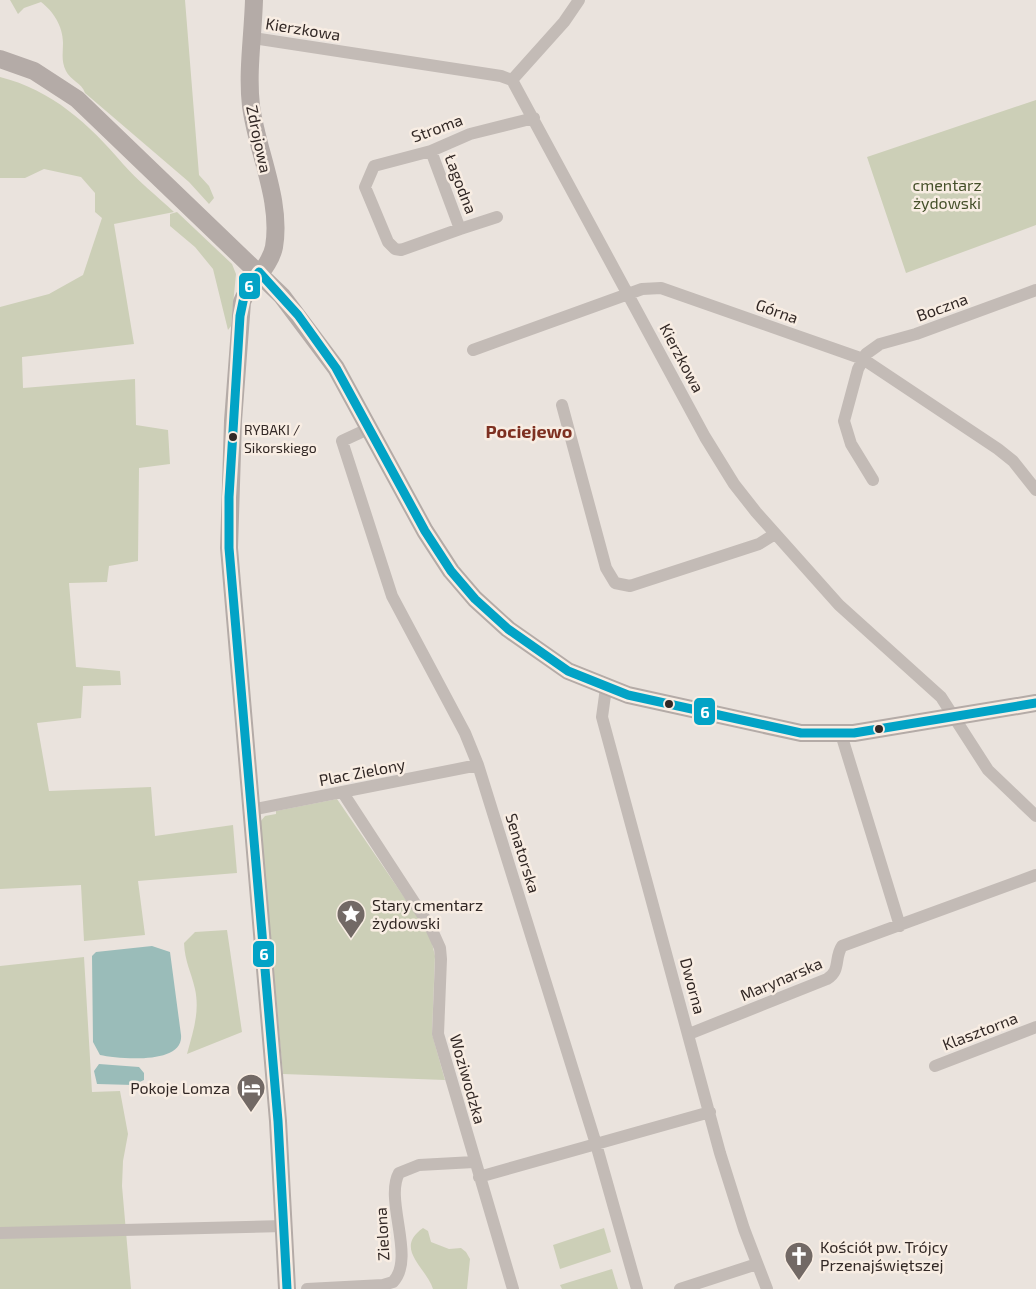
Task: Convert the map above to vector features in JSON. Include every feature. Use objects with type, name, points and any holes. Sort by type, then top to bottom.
[{"type":"street","name":"Zdrojowa","points":[[254,0],[251,103],[275,227],[273,252],[245,292],[240,316],[228,517],[232,593],[278,1120],[287,1289]]},
{"type":"street","points":[[512,80],[564,22],[579,0]]},
{"type":"street","name":"Kierzkowa","points":[[253,38],[501,76],[512,80],[724,469],[775,534],[839,606],[922,678],[956,716],[976,755],[988,770],[1036,816]]},
{"type":"street","points":[[0,59],[34,71],[77,99],[259,272],[314,337],[370,428],[436,549],[475,599],[539,653],[568,671],[606,688],[694,711],[789,731],[841,734],[1036,703]]},
{"type":"street","name":"Stroma","points":[[365,187],[371,171],[377,164],[431,150],[470,134],[534,118]]},
{"type":"street","name":"Łagodna","points":[[431,150],[460,229]]},
{"type":"street","name":"Łagodna","points":[[365,187],[388,242],[395,249],[401,250],[497,217]]},
{"type":"street","name":"Górna","points":[[473,350],[646,288],[661,288],[863,359],[998,449],[1022,472],[1036,490]]},
{"type":"street","name":"Boczna","points":[[863,359],[880,344],[916,334],[1036,290]]},
{"type":"street","points":[[863,359],[847,402],[844,421],[851,444],[873,480]]},
{"type":"street","points":[[562,405],[606,568],[615,583],[630,586],[759,544],[775,534]]},
{"type":"street","name":"Senatorska","points":[[370,428],[342,441],[392,596],[465,733],[478,765],[596,1144],[637,1289]]},
{"type":"street","name":"Dworna","points":[[606,688],[601,709],[602,717],[737,1208],[767,1289]]},
{"type":"street","points":[[841,734],[900,926]]},
{"type":"street","name":"Plac Zielony","points":[[251,810],[478,765]]},
{"type":"street","name":"Woziwodzka","points":[[343,793],[438,942],[441,959],[438,1034],[513,1289]]},
{"type":"street","name":"Marynarska","points":[[689,1034],[827,979],[837,969],[838,954],[842,946],[1036,875]]},
{"type":"street","name":"Klasztorna","points":[[935,1066],[1036,1027]]},
{"type":"street","points":[[479,1177],[710,1112]]},
{"type":"street","name":"Zielona","points":[[307,1289],[383,1285],[393,1282],[400,1267],[396,1181],[399,1173],[419,1165],[474,1162]]},
{"type":"street","points":[[0,1233],[284,1226]]},
{"type":"street","points":[[680,1289],[757,1264]]},
{"type":"green space","points":[[10,0],[185,0],[199,175],[209,186],[214,198],[209,204],[189,182],[85,93],[68,74],[64,67],[61,31],[50,10],[41,2],[24,8],[18,14]]},
{"type":"green space","points":[[0,77],[36,90],[68,110],[97,135],[135,176],[174,212],[114,224],[134,344],[22,357],[23,388],[135,379],[136,425],[168,430],[170,464],[139,468],[138,561],[109,566],[107,582],[69,583],[76,667],[120,671],[121,685],[83,686],[81,718],[37,723],[49,791],[151,787],[155,836],[233,825],[237,873],[138,881],[145,935],[84,941],[81,885],[0,889],[0,307],[49,294],[83,275],[102,218],[95,212],[95,193],[81,177],[44,169],[25,178],[0,178]]},
{"type":"green space","name":"cmentarz żydowski","points":[[1036,100],[1036,225],[906,273],[867,157]]},
{"type":"green space","points":[[177,212],[232,264],[236,274],[231,326],[228,330],[213,269],[195,247],[170,226],[170,214]]},
{"type":"green space","name":"Stary cmentarz żydowski","points":[[337,799],[430,935],[435,956],[432,1034],[445,1080],[283,1074],[260,822],[265,816],[276,814],[276,811]]},
{"type":"green space","points":[[227,930],[242,1032],[187,1054],[197,1006],[184,943],[195,932]]},
{"type":"green space","points":[[84,957],[92,1092],[120,1091],[128,1134],[123,1161],[122,1186],[131,1289],[0,1289],[0,966]]},
{"type":"green space","points":[[423,1228],[428,1231],[431,1242],[449,1249],[461,1248],[466,1252],[470,1259],[467,1289],[433,1289],[411,1251],[411,1243]]},
{"type":"green space","points":[[604,1228],[611,1252],[560,1269],[553,1245]]},
{"type":"green space","points":[[612,1269],[618,1289],[562,1289],[560,1285]]},
{"type":"water","points":[[152,946],[170,952],[181,1035],[179,1045],[162,1056],[149,1058],[100,1055],[93,1042],[92,956],[96,952]]},
{"type":"water","points":[[99,1064],[139,1067],[144,1073],[144,1080],[133,1085],[97,1084],[94,1071]]},
{"type":"transit line","name":"6","points":[[287,1289],[278,1121],[229,548],[229,497],[240,316],[245,292],[259,272],[298,315],[336,368],[425,531],[451,571],[475,599],[508,629],[568,671],[628,695],[801,733],[854,733],[1036,703]]},
{"type":"place","name":"RYBAKI / Sikorskiego","points":[[233,437]]},
{"type":"place","name":"Stary cmentarz żydowski","points":[[351,940]]},
{"type":"place","name":"Pokoje Lomza","points":[[251,1114]]},
{"type":"place","name":"Kościół pw. Trójcy Przenajświętszej","points":[[799,1282]]},
{"type":"district","name":"Pociejewo","points":[[529,432]]}]
